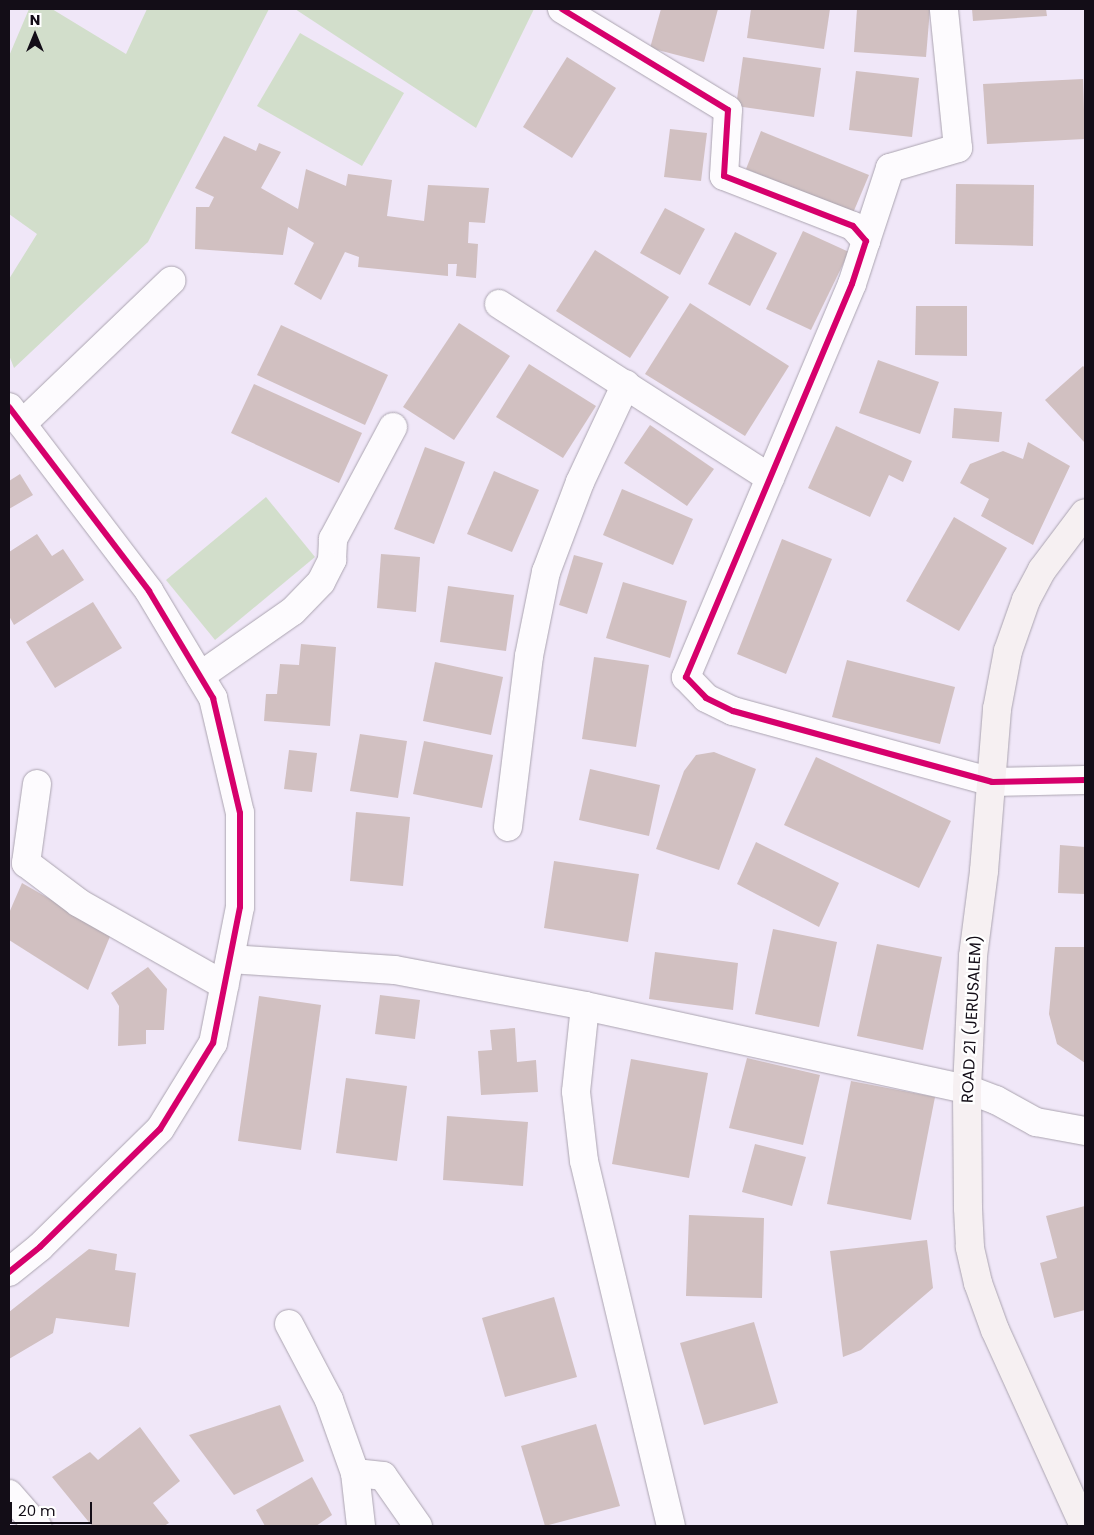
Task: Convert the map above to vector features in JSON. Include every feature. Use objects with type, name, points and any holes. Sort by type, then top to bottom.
[{"type":"main road","name":"ROAD 21 (JERUSALEM)","points":[[1084,1526],[995,1330],[978,1283],[970,1247],[967,1089],[973,956],[984,872],[998,709],[1008,651],[1026,600],[1042,570],[1085,513]]},
{"type":"street","points":[[562,9],[728,110],[724,176],[854,226],[866,241]]},
{"type":"street","points":[[944,9],[958,148],[890,168],[852,284],[686,677],[706,698],[733,711],[992,782],[1085,780]]},
{"type":"street","points":[[9,1272],[40,1246],[160,1129],[213,1043],[240,907],[240,813],[213,698],[150,591],[15,415],[171,281]]},
{"type":"street","points":[[500,304],[770,478]]},
{"type":"street","points":[[508,827],[529,656],[546,572],[580,482],[626,384]]},
{"type":"street","points":[[200,676],[293,611],[321,582],[332,560],[334,539],[393,427]]},
{"type":"street","points":[[37,784],[26,863],[79,903],[224,985]]},
{"type":"street","points":[[230,959],[395,970],[585,1006],[967,1089],[996,1100],[1036,1122],[1085,1132]]},
{"type":"street","points":[[585,1006],[576,1092],[584,1161],[671,1526]]},
{"type":"street","points":[[289,1324],[329,1400],[356,1473],[362,1526]]},
{"type":"street","points":[[356,1473],[382,1476],[418,1526]]},
{"type":"street","points":[[9,1494],[37,1526]]},
{"type":"green space","points":[[29,9],[52,9],[126,54],[147,9],[269,9],[148,242],[14,368],[9,355],[9,279],[37,234],[9,214],[9,56]]},
{"type":"green space","points":[[295,9],[534,9],[476,128]]},
{"type":"green space","points":[[300,33],[404,93],[362,166],[257,106]]},
{"type":"green space","points":[[266,497],[315,557],[215,640],[166,580]]},
{"type":"building","points":[[661,9],[718,9],[704,62],[650,48]]},
{"type":"building","points":[[751,9],[830,9],[824,49],[747,38]]},
{"type":"building","points":[[857,9],[930,9],[926,57],[854,52]]},
{"type":"building","points":[[972,9],[1046,9],[1047,16],[973,21]]},
{"type":"building","points":[[567,57],[616,88],[572,158],[523,127]]},
{"type":"building","points":[[743,57],[821,68],[814,117],[736,106]]},
{"type":"building","points":[[856,71],[919,78],[912,137],[849,130]]},
{"type":"building","points":[[1083,79],[1085,139],[987,144],[983,84]]},
{"type":"building","points":[[670,129],[707,133],[701,181],[664,177]]},
{"type":"building","points":[[761,131],[869,175],[853,213],[746,169]]},
{"type":"building","points":[[224,136],[256,151],[259,143],[281,152],[261,188],[298,209],[306,169],[346,186],[348,174],[392,180],[387,216],[424,221],[428,185],[489,188],[485,223],[469,222],[468,243],[478,244],[476,278],[456,276],[457,264],[448,264],[448,276],[358,267],[359,257],[345,252],[321,300],[294,284],[314,243],[288,227],[283,255],[195,249],[196,207],[209,207],[214,197],[195,188]]},
{"type":"building","points":[[956,184],[1034,185],[1033,246],[955,244]]},
{"type":"building","points":[[665,208],[705,229],[680,275],[640,253]]},
{"type":"building","points":[[803,231],[849,252],[811,330],[766,309]]},
{"type":"building","points":[[735,232],[777,253],[750,306],[708,284]]},
{"type":"building","points":[[595,250],[669,297],[630,358],[556,311]]},
{"type":"building","points":[[690,303],[789,366],[745,436],[645,374]]},
{"type":"building","points":[[916,306],[967,306],[967,356],[915,355]]},
{"type":"building","points":[[459,323],[510,356],[454,440],[403,407]]},
{"type":"building","points":[[281,325],[388,375],[365,425],[257,375]]},
{"type":"building","points":[[878,360],[939,382],[920,434],[859,413]]},
{"type":"building","points":[[529,364],[596,406],[563,458],[496,417]]},
{"type":"building","points":[[1083,366],[1085,368],[1085,443],[1045,400]]},
{"type":"building","points":[[254,384],[362,433],[339,483],[231,433]]},
{"type":"building","points":[[954,408],[1002,412],[999,442],[952,438]]},
{"type":"building","points":[[650,425],[714,469],[687,506],[624,463]]},
{"type":"building","points":[[836,426],[912,461],[903,482],[889,475],[870,517],[808,488]]},
{"type":"building","points":[[1028,442],[1070,466],[1033,545],[981,516],[989,499],[960,483],[970,464],[1003,451],[1023,459]]},
{"type":"building","points":[[425,447],[465,462],[434,544],[394,529]]},
{"type":"building","points":[[494,471],[539,490],[512,552],[467,534]]},
{"type":"building","points":[[20,474],[33,495],[9,509],[9,481]]},
{"type":"building","points":[[622,489],[693,519],[673,565],[603,535]]},
{"type":"building","points":[[954,517],[1007,548],[959,631],[906,601]]},
{"type":"building","points":[[37,534],[52,556],[63,549],[84,580],[14,625],[9,616],[9,552]]},
{"type":"building","points":[[782,539],[832,559],[786,674],[737,654]]},
{"type":"building","points":[[381,554],[420,557],[416,612],[377,608]]},
{"type":"building","points":[[574,555],[603,563],[587,614],[559,605]]},
{"type":"building","points":[[623,582],[687,601],[670,658],[606,638]]},
{"type":"building","points":[[448,586],[514,595],[506,651],[440,642]]},
{"type":"building","points":[[93,602],[122,648],[55,688],[26,642]]},
{"type":"building","points":[[301,644],[336,647],[330,726],[264,721],[266,694],[277,694],[280,664],[299,665]]},
{"type":"building","points":[[594,657],[649,665],[636,747],[582,739]]},
{"type":"building","points":[[847,660],[955,687],[940,744],[832,717]]},
{"type":"building","points":[[435,662],[503,677],[491,735],[423,721]]},
{"type":"building","points":[[360,734],[407,741],[398,798],[350,791]]},
{"type":"building","points":[[424,741],[493,755],[482,808],[413,794]]},
{"type":"building","points":[[289,750],[317,753],[312,792],[284,789]]},
{"type":"building","points":[[714,752],[756,769],[719,870],[656,849],[684,771],[696,755]]},
{"type":"building","points":[[816,757],[951,821],[919,888],[784,825]]},
{"type":"building","points":[[590,769],[660,785],[649,836],[579,820]]},
{"type":"building","points":[[356,812],[410,817],[403,886],[350,881]]},
{"type":"building","points":[[756,842],[839,883],[819,927],[737,884]]},
{"type":"building","points":[[1060,845],[1085,847],[1085,894],[1058,893]]},
{"type":"building","points":[[554,861],[639,874],[628,942],[544,928]]},
{"type":"building","points":[[22,883],[111,934],[88,990],[9,940],[9,913]]},
{"type":"building","points":[[773,929],[837,942],[819,1027],[755,1014]]},
{"type":"building","points":[[877,944],[942,957],[923,1050],[857,1036]]},
{"type":"building","points":[[1055,947],[1085,947],[1085,1063],[1057,1044],[1049,1014]]},
{"type":"building","points":[[655,952],[738,963],[733,1010],[649,999]]},
{"type":"building","points":[[148,967],[167,989],[164,1030],[146,1030],[146,1044],[118,1046],[119,1006],[111,993]]},
{"type":"building","points":[[380,995],[420,1000],[415,1039],[375,1034]]},
{"type":"building","points":[[259,996],[321,1005],[301,1150],[238,1141]]},
{"type":"building","points":[[515,1028],[517,1062],[536,1060],[538,1092],[481,1095],[478,1051],[492,1050],[490,1030]]},
{"type":"building","points":[[747,1058],[820,1075],[803,1145],[729,1128]]},
{"type":"building","points":[[631,1059],[708,1073],[689,1178],[612,1164]]},
{"type":"building","points":[[346,1078],[407,1086],[397,1161],[336,1153]]},
{"type":"building","points":[[851,1081],[935,1097],[911,1220],[827,1204]]},
{"type":"building","points":[[447,1116],[528,1122],[523,1186],[443,1180]]},
{"type":"building","points":[[755,1144],[806,1157],[792,1206],[742,1192]]},
{"type":"building","points":[[1085,1206],[1085,1310],[1054,1318],[1040,1263],[1057,1258],[1046,1216]]},
{"type":"building","points":[[689,1215],[764,1218],[762,1298],[686,1296]]},
{"type":"building","points":[[927,1240],[933,1288],[861,1350],[843,1357],[830,1251]]},
{"type":"building","points":[[89,1249],[117,1254],[115,1270],[136,1273],[129,1327],[56,1318],[53,1333],[9,1359],[9,1312]]},
{"type":"building","points":[[554,1297],[577,1377],[505,1397],[482,1318]]},
{"type":"building","points":[[754,1322],[778,1403],[704,1425],[680,1343]]},
{"type":"building","points":[[280,1405],[304,1461],[234,1495],[189,1435]]},
{"type":"building","points":[[596,1424],[620,1506],[545,1526],[521,1446]]},
{"type":"building","points":[[140,1427],[180,1481],[153,1503],[169,1523],[164,1526],[92,1526],[52,1477],[90,1452],[98,1460]]},
{"type":"building","points":[[312,1477],[332,1515],[316,1526],[265,1526],[256,1510]]},
{"type":"cycle path","points":[[562,9],[728,110],[724,176],[853,226],[866,241],[852,284],[686,677],[706,698],[733,711],[992,782],[1085,780]]},
{"type":"cycle path","points":[[9,407],[149,591],[213,698],[240,813],[240,907],[213,1043],[160,1129],[40,1247],[9,1272]]}]
